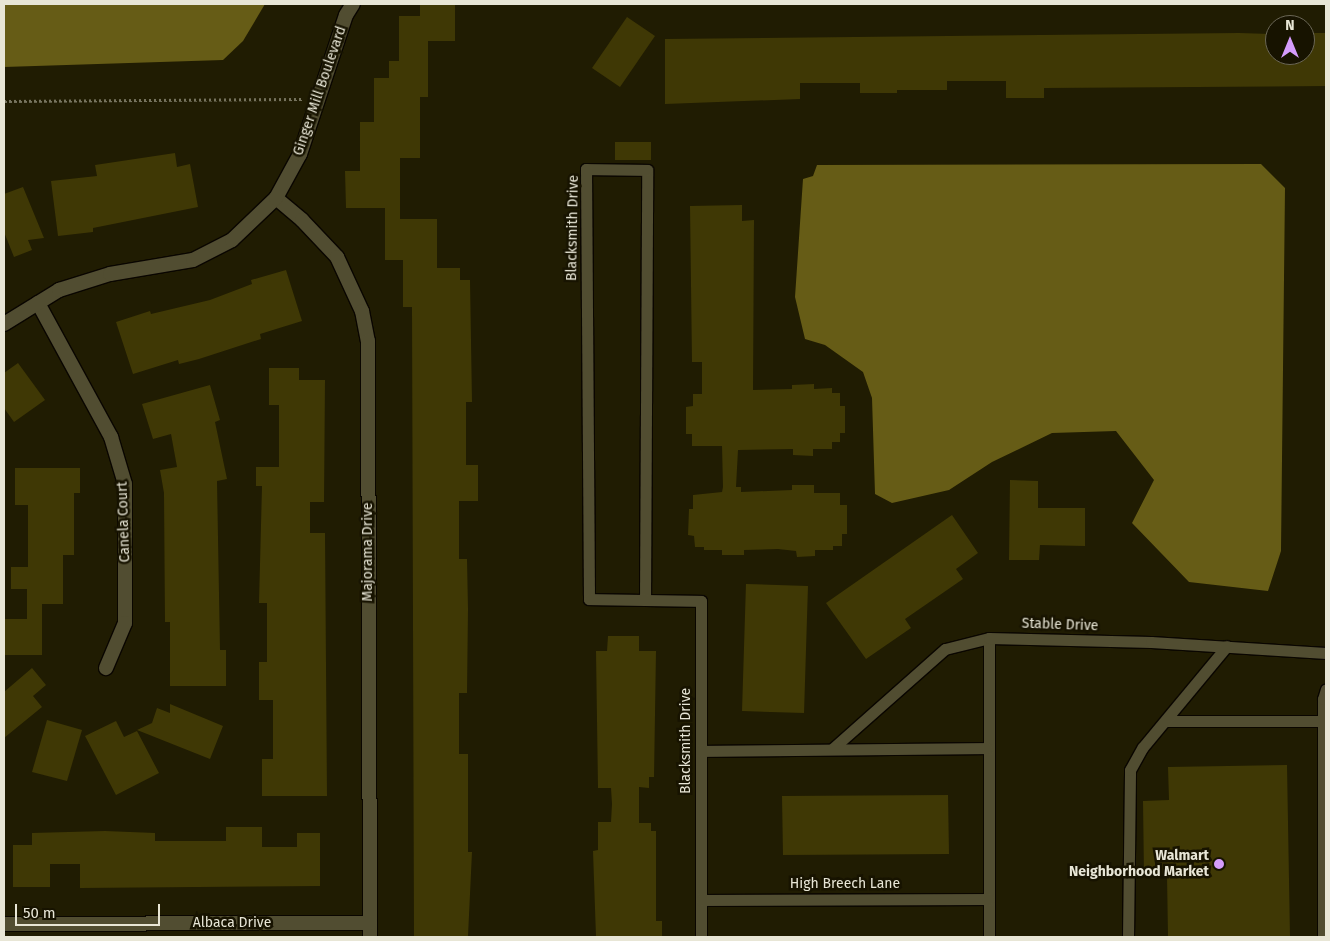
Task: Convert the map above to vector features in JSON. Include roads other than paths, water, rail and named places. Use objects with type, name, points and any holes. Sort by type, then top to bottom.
[{"type":"street","name":"Ginger Mill Boulevard","points":[[4,324],[59,290],[110,274],[193,260],[232,240],[276,198],[300,154],[317,99],[353,4]]},
{"type":"street","name":"Majorama Drive","points":[[276,198],[302,220],[337,257],[362,311],[368,342],[370,937]]},
{"type":"street","name":"Canela Court","points":[[38,303],[111,437],[125,484],[125,623],[106,668]]},
{"type":"street","name":"Albaca Drive","points":[[4,924],[370,923]]},
{"type":"lane","name":"Blacksmith Drive","points":[[645,600],[647,170],[586,170],[589,599],[645,600],[701,601],[701,937]]},
{"type":"lane","points":[[989,638],[986,748],[989,937]]},
{"type":"lane","name":"Stable Drive","points":[[832,749],[945,649],[989,638],[1226,646],[1326,653]]},
{"type":"lane","points":[[1128,937],[1130,770],[1143,747],[1226,646]]},
{"type":"lane","points":[[1324,937],[1324,721],[1326,689]]},
{"type":"lane","points":[[1166,721],[1324,721]]},
{"type":"lane","points":[[701,751],[986,748]]},
{"type":"lane","name":"High Breech Lane","points":[[701,900],[989,899]]},
{"type":"place","name":"Walmart Neighborhood Market","points":[[1219,864]]}]
